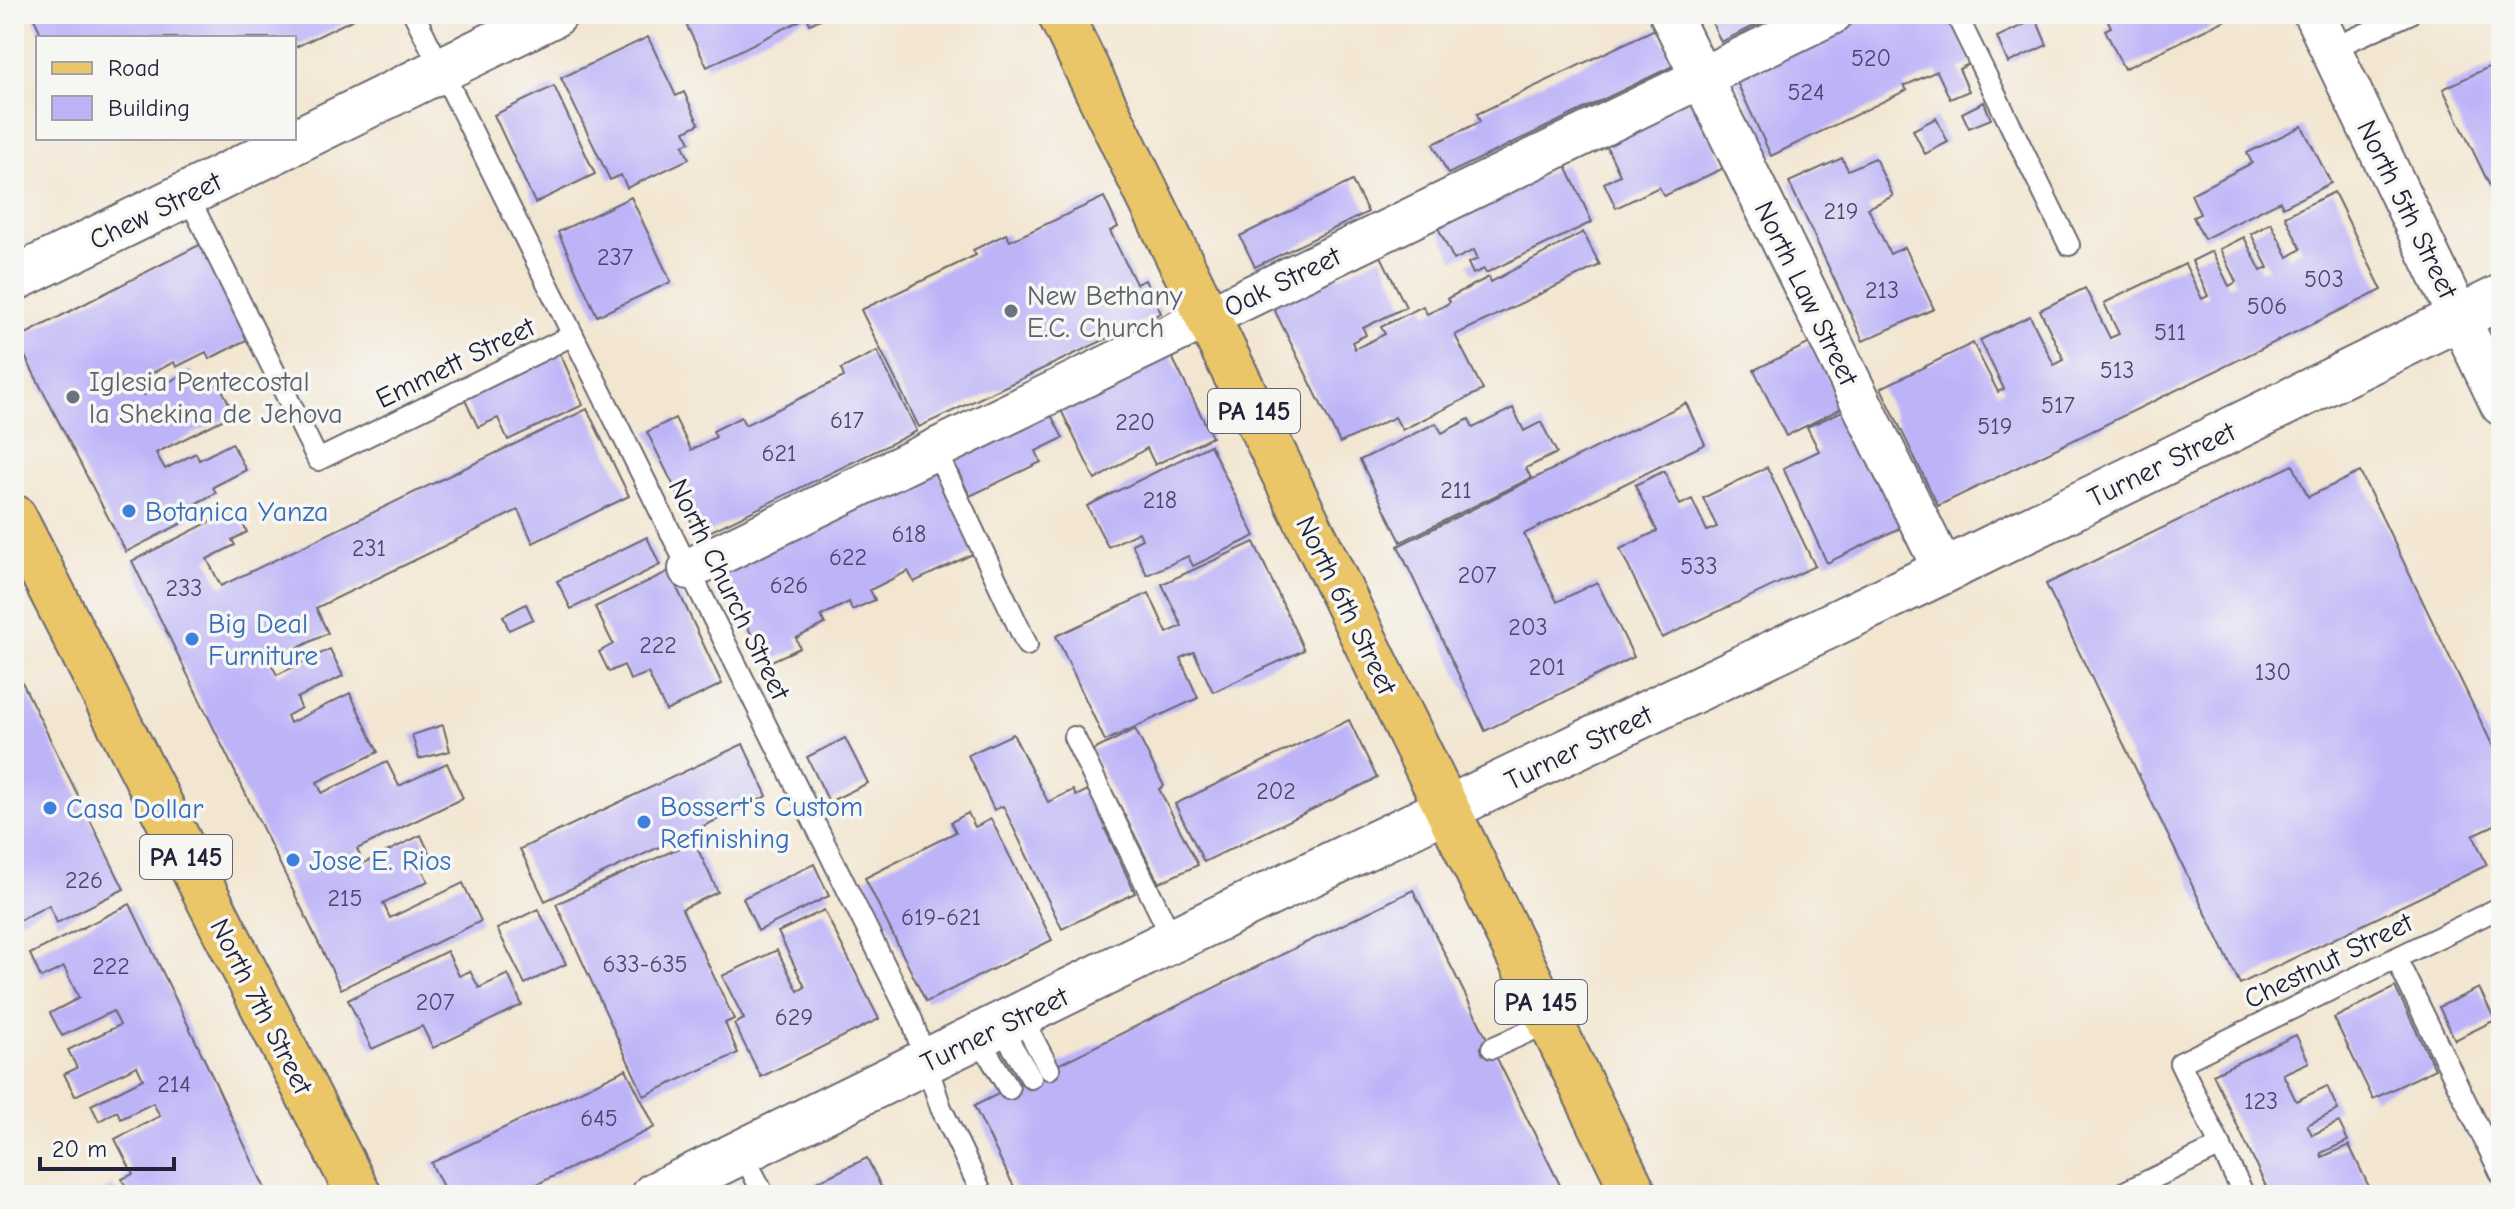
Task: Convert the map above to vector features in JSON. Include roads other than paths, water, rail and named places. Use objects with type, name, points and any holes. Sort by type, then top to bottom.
[{"type":"main road","name":"North 6th Street","points":[[1060,14],[1635,1195]]},
{"type":"main road","name":"North 7th Street","points":[[14,517],[359,1195]]},
{"type":"street","name":"Chew Street","points":[[14,279],[555,14]]},
{"type":"street","name":"North Law Street","points":[[1670,14],[1944,571]]},
{"type":"street","name":"Oak Street","points":[[689,569],[1832,14]]},
{"type":"street","name":"North 5th Street","points":[[2322,31],[2501,405]]},
{"type":"street","name":"Turner Street","points":[[654,1195],[743,1154],[1173,940],[1944,571],[2501,297]]},
{"type":"lane","name":"North Church Street","points":[[414,14],[912,1020],[941,1108],[983,1195]]},
{"type":"lane","points":[[1956,14],[2069,245]]},
{"type":"lane","points":[[2322,31],[2409,14]]},
{"type":"lane","name":"Emmett Street","points":[[187,194],[318,460],[573,335]]},
{"type":"lane","points":[[935,449],[1027,645]]},
{"type":"lane","points":[[1074,737],[1173,940]]},
{"type":"lane","name":"Chestnut Street","points":[[2221,1146],[2180,1063],[2501,907]]},
{"type":"lane","points":[[2396,958],[2501,1174]]},
{"type":"lane","points":[[1492,1048],[1550,1022]]},
{"type":"lane","points":[[1000,1026],[1040,1074]]},
{"type":"lane","points":[[1000,1026],[1009,1089]]},
{"type":"lane","points":[[2118,1195],[2221,1146],[2244,1195]]},
{"type":"lane","points":[[743,1154],[764,1195]]},
{"type":"place","name":"New Bethany E.C. Church","points":[[1011,311]]},
{"type":"place","name":"Iglesia Pentecostal la Shekina de Jehova","points":[[73,397]]},
{"type":"place","name":"Botanica Yanza","points":[[129,511]]},
{"type":"place","name":"Big Deal Furniture","points":[[192,639]]},
{"type":"place","name":"Casa Dollar","points":[[50,808]]},
{"type":"place","name":"Bossert's Custom Refinishing","points":[[644,822]]},
{"type":"place","name":"Jose E. Rios","points":[[293,860]]}]
